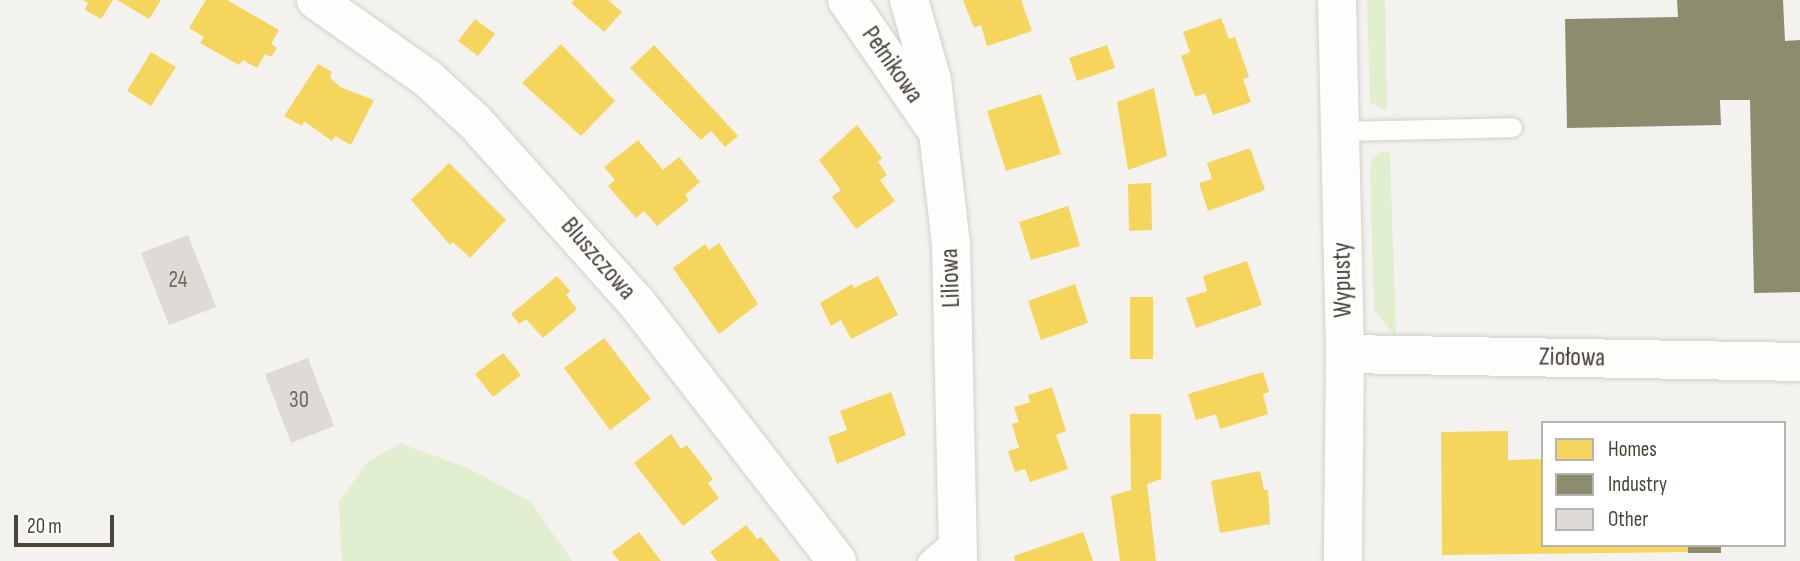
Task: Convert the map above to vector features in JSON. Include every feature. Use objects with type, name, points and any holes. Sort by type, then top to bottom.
[{"type":"street","name":"Bluszczowa","points":[[316,0],[427,78],[475,122],[636,302],[837,561]]},
{"type":"street","name":"Pełnikowa","points":[[847,0],[937,129]]},
{"type":"street","name":"Liliowa","points":[[909,0],[932,80],[951,244],[958,548]]},
{"type":"street","name":"Wypusty","points":[[1338,0],[1345,354],[1343,561]]},
{"type":"street","name":"Ziołowa","points":[[1345,354],[1800,362]]},
{"type":"lane","points":[[1340,131],[1512,127]]},
{"type":"lane","points":[[927,561],[958,548]]},
{"type":"green space","points":[[1367,0],[1385,0],[1387,110],[1370,103]]},
{"type":"green space","points":[[1382,152],[1390,152],[1396,337],[1374,310],[1370,168],[1371,160]]},
{"type":"green space","points":[[400,443],[470,469],[531,502],[572,561],[342,561],[339,503],[366,463]]},
{"type":"building: Homes","points":[[83,0],[113,0],[101,19],[85,10],[88,3]]},
{"type":"building: Homes","points":[[117,0],[161,0],[149,19]]},
{"type":"building: Homes","points":[[206,0],[227,0],[279,30],[271,44],[277,48],[271,57],[265,54],[257,68],[243,60],[239,65],[200,43],[204,37],[189,28]]},
{"type":"building: Homes","points":[[574,0],[608,0],[622,12],[604,32],[571,3]]},
{"type":"building: Homes","points":[[963,0],[1021,0],[1032,31],[987,46],[981,25],[974,28]]},
{"type":"building: Homes","points":[[1221,18],[1229,39],[1235,37],[1249,77],[1243,79],[1251,102],[1213,115],[1205,93],[1195,97],[1181,56],[1190,52],[1183,32]]},
{"type":"building: Homes","points":[[475,19],[495,34],[478,56],[458,41]]},
{"type":"building: Homes","points":[[561,44],[615,101],[581,136],[522,83]]},
{"type":"building: Homes","points":[[654,45],[738,136],[725,147],[711,131],[701,140],[630,68]]},
{"type":"building: Homes","points":[[1107,45],[1115,68],[1077,81],[1069,58]]},
{"type":"building: Homes","points":[[151,52],[176,67],[151,106],[127,91]]},
{"type":"building: Homes","points":[[318,64],[332,72],[330,78],[342,88],[374,100],[351,145],[335,136],[332,141],[304,121],[302,126],[284,116]]},
{"type":"building: Homes","points":[[1154,88],[1167,156],[1128,170],[1117,102]]},
{"type":"building: Homes","points":[[1041,94],[1061,154],[1006,171],[987,111]]},
{"type":"building: Homes","points":[[857,125],[882,158],[878,162],[887,175],[880,180],[895,201],[856,229],[832,197],[841,190],[819,160]]},
{"type":"building: Homes","points":[[638,140],[663,170],[679,157],[700,182],[685,195],[689,200],[657,226],[644,211],[636,218],[608,186],[615,180],[604,167]]},
{"type":"building: Homes","points":[[1250,148],[1265,190],[1208,211],[1199,183],[1212,179],[1207,163]]},
{"type":"building: Homes","points":[[449,163],[506,220],[470,258],[453,242],[450,245],[411,200]]},
{"type":"building: Homes","points":[[1151,183],[1152,230],[1129,231],[1128,184]]},
{"type":"building: Homes","points":[[1068,206],[1080,246],[1031,260],[1019,222]]},
{"type":"building: Homes","points":[[719,243],[758,304],[719,334],[673,268],[705,244],[709,250]]},
{"type":"building: Homes","points":[[1247,261],[1262,305],[1196,328],[1186,298],[1207,291],[1203,276]]},
{"type":"building: Homes","points":[[557,276],[570,291],[566,295],[577,309],[543,338],[526,319],[519,324],[511,314]]},
{"type":"building: Homes","points":[[878,276],[898,315],[851,339],[841,320],[831,326],[820,303],[852,284],[854,288]]},
{"type":"building: Homes","points":[[1075,284],[1088,323],[1041,340],[1028,301]]},
{"type":"building: Homes","points":[[1130,297],[1153,297],[1153,359],[1130,359]]},
{"type":"building: Homes","points":[[604,338],[651,399],[610,430],[564,368]]},
{"type":"building: Homes","points":[[503,353],[521,375],[493,397],[475,374]]},
{"type":"building: Homes","points":[[1263,372],[1269,392],[1263,394],[1268,414],[1220,429],[1216,414],[1196,420],[1188,394]]},
{"type":"building: Homes","points":[[1052,387],[1066,431],[1056,435],[1068,469],[1030,482],[1025,469],[1015,472],[1008,451],[1019,448],[1012,424],[1019,422],[1014,407],[1030,402],[1028,395]]},
{"type":"building: Homes","points":[[891,392],[906,435],[837,464],[828,437],[847,430],[840,411]]},
{"type":"building: Homes","points":[[1130,414],[1161,414],[1161,479],[1147,484],[1156,561],[1120,561],[1111,496],[1131,490]]},
{"type":"building: Homes","points":[[1508,431],[1508,460],[1541,459],[1541,547],[1688,547],[1688,552],[1442,555],[1441,432]]},
{"type":"building: Homes","points":[[671,434],[681,449],[687,445],[713,479],[708,483],[719,498],[683,526],[634,463]]},
{"type":"building: Homes","points":[[1260,471],[1264,490],[1268,490],[1270,524],[1220,533],[1211,481]]},
{"type":"building: Homes","points":[[746,525],[757,539],[761,537],[780,561],[717,561],[710,552]]},
{"type":"building: Homes","points":[[639,532],[661,561],[619,561],[612,552]]},
{"type":"building: Homes","points":[[1083,532],[1093,561],[1015,561],[1014,556]]},
{"type":"building: Industry","points":[[1677,0],[1783,0],[1785,41],[1800,40],[1800,292],[1754,293],[1750,100],[1720,100],[1721,125],[1567,128],[1565,19],[1678,17]]},
{"type":"building: Industry","points":[[1688,547],[1721,547],[1721,553],[1688,553]]},
{"type":"building: Other","points":[[188,235],[216,307],[169,325],[141,253]]},
{"type":"building: Other","points":[[308,358],[334,426],[291,443],[265,374]]}]
